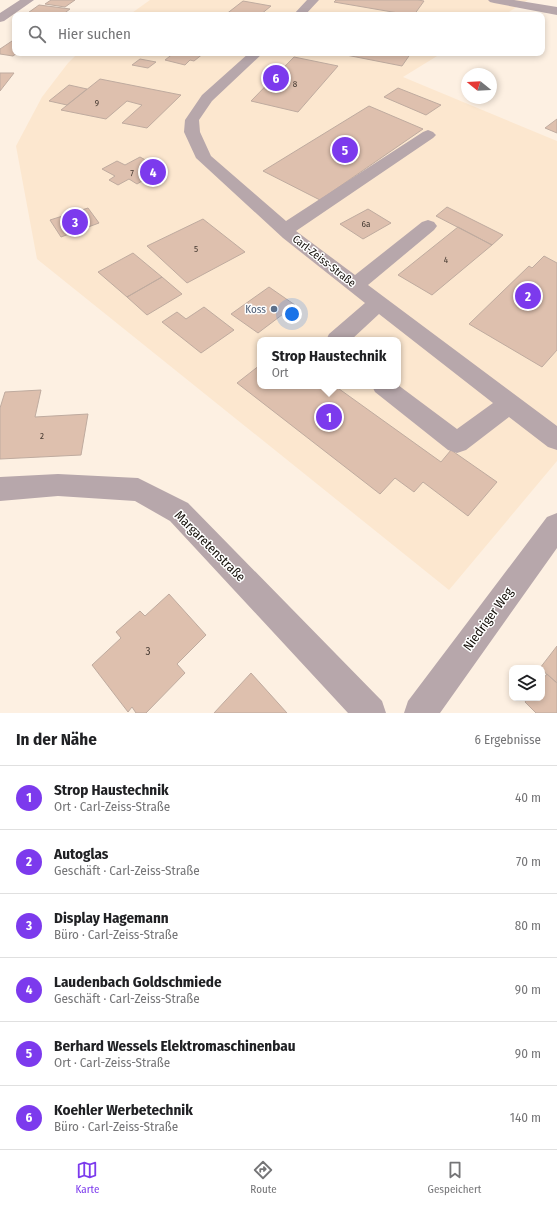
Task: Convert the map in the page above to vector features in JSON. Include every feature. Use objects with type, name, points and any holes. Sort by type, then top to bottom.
[{"type":"street","points":[[0,18],[28,0]]},
{"type":"street","points":[[302,12],[313,0]]},
{"type":"street","points":[[494,0],[557,11]]},
{"type":"street","name":"Carl-Zeiss-Straße","points":[[254,56],[207,98],[192,120],[192,132],[204,158],[285,230],[557,440]]},
{"type":"street","points":[[285,230],[428,135]]},
{"type":"street","points":[[355,285],[428,226]]},
{"type":"street","points":[[340,337],[379,303]]},
{"type":"street","points":[[387,389],[457,443],[509,404]]},
{"type":"street","name":"Margaretenstraße","points":[[0,489],[58,484],[138,490],[179,512],[370,713]]},
{"type":"street","name":"Niedriger Weg","points":[[420,713],[557,526]]},
{"type":"shaded area","points":[[150,0],[528,0],[509,12],[133,12]]},
{"type":"shaded area","points":[[75,56],[437,56],[403,77],[461,101],[461,104],[468,104],[557,141],[557,461],[449,590],[37,259],[16,146],[42,97]]},
{"type":"building","points":[[51,0],[75,0],[65,7],[45,4]]},
{"type":"building","points":[[336,0],[424,1],[416,12],[392,12],[334,2]]},
{"type":"building","points":[[243,1],[271,6],[264,12],[229,12]]},
{"type":"building","points":[[39,5],[70,9],[66,12],[29,12]]},
{"type":"building","points":[[12,41],[12,56],[0,54],[0,49]]},
{"type":"building","points":[[170,56],[200,56],[194,61],[190,60],[185,65],[165,60]]},
{"type":"building","points":[[351,56],[409,56],[402,66]]},
{"type":"building","points":[[294,57],[338,66],[298,112],[251,101]]},
{"type":"building","points":[[140,59],[156,62],[148,68],[132,65]]},
{"type":"building","points":[[0,73],[14,73],[0,91]]},
{"type":"building","points":[[100,79],[181,95],[147,128],[122,123],[142,105],[127,101],[106,119],[61,110]]},
{"type":"building","points":[[69,85],[87,89],[67,105],[49,101]]},
{"type":"building","points":[[398,88],[441,105],[426,115],[384,97]]},
{"type":"building","points":[[369,106],[423,129],[320,200],[263,171]]},
{"type":"building","points":[[557,119],[557,133],[545,128]]},
{"type":"building","points":[[140,157],[162,169],[137,184],[129,179],[118,185],[109,180],[115,176],[102,169],[117,161],[125,165]]},
{"type":"building","points":[[447,207],[503,235],[492,245],[436,216]]},
{"type":"building","points":[[88,208],[99,223],[61,237],[50,220]]},
{"type":"building","points":[[368,209],[391,223],[363,239],[340,224]]},
{"type":"building","points":[[203,219],[245,252],[187,283],[147,246]]},
{"type":"building","points":[[458,227],[492,245],[432,295],[398,275]]},
{"type":"building","points":[[133,253],[162,277],[127,297],[98,272]]},
{"type":"building","points":[[544,256],[557,263],[557,350],[542,367],[469,324],[529,266],[532,268]]},
{"type":"building","points":[[162,277],[182,294],[147,315],[127,297]]},
{"type":"building","points":[[269,287],[295,305],[258,333],[231,314]]},
{"type":"building","points":[[204,307],[234,330],[201,353],[162,322],[177,312],[186,319]]},
{"type":"building","points":[[257,367],[257,389],[339,389],[441,462],[451,450],[497,482],[468,516],[423,482],[414,492],[395,478],[380,494],[237,383]]},
{"type":"building","points":[[41,390],[35,417],[88,414],[81,455],[0,459],[0,408],[5,392]]},
{"type":"building","points":[[169,594],[206,635],[177,664],[185,673],[146,713],[136,713],[132,707],[128,712],[92,665],[121,638],[116,632],[140,611],[145,616]]},
{"type":"building","points":[[557,646],[557,683],[545,673],[545,665],[542,665]]},
{"type":"building","points":[[251,673],[287,713],[214,713]]},
{"type":"building","points":[[547,674],[557,683],[557,713],[536,713],[525,702],[545,701],[545,676]]},
{"type":"place","name":"Koehler Werbetechnik","points":[[276,78]]},
{"type":"place","name":"Berhard Wessels Elektromaschinenbau","points":[[345,150]]},
{"type":"place","name":"Laudenbach Goldschmiede","points":[[153,172]]},
{"type":"place","name":"Display Hagemann","points":[[75,222]]},
{"type":"place","name":"Autoglas","points":[[528,296]]},
{"type":"place","name":"Koss","points":[[274,309]]},
{"type":"place","name":"Strop Haustechnik","points":[[329,417]]}]
